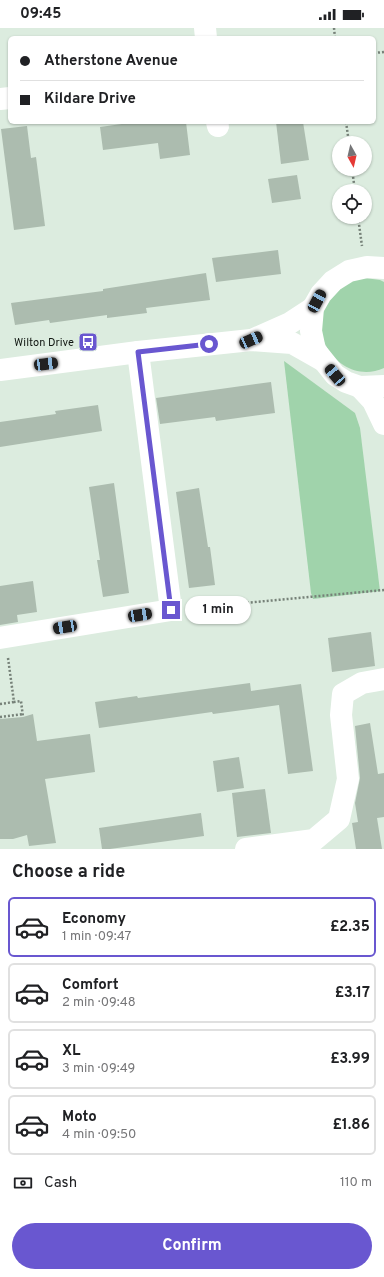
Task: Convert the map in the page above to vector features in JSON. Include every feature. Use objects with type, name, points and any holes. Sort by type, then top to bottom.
[{"type":"street","points":[[375,267],[349,271],[333,280],[321,294],[313,308],[311,331],[315,350],[335,375],[346,382],[360,387],[384,386]]},
{"type":"street","points":[[251,340],[290,323],[313,308]]},
{"type":"street","points":[[0,370],[138,352],[251,340],[292,343],[322,360]]},
{"type":"street","points":[[2,637],[171,610],[138,352]]},
{"type":"street","points":[[360,387],[373,402],[384,424]]},
{"type":"street","points":[[246,849],[314,840],[339,819],[348,778],[341,714],[343,694],[362,682],[384,679]]},
{"type":"path","points":[[346,124],[347,136]]},
{"type":"path","points":[[359,224],[362,247],[375,267]]},
{"type":"path","points":[[171,610],[384,590]]},
{"type":"path","points":[[2,637],[14,702]]},
{"type":"path","points":[[0,704],[21,701],[23,715],[0,717]]},
{"type":"green space","points":[[365,278],[384,282],[384,368],[369,372],[355,370],[343,364],[332,355],[325,343],[321,330],[321,315],[327,301],[350,281]]},
{"type":"green space","points":[[284,361],[355,413],[360,428],[380,591],[313,599],[311,593]]},
{"type":"building","points":[[122,124],[186,124],[190,155],[160,159],[158,143],[103,150],[100,127]]},
{"type":"building","points":[[276,124],[303,124],[309,160],[281,164]]},
{"type":"building","points":[[27,126],[31,158],[36,157],[45,226],[14,230],[1,129]]},
{"type":"building","points":[[297,175],[301,199],[272,203],[268,179]]},
{"type":"building","points":[[278,250],[281,274],[216,282],[212,258]]},
{"type":"building","points":[[206,273],[210,300],[146,308],[147,313],[107,318],[107,315],[50,323],[49,320],[15,325],[11,303],[103,291],[103,289]]},
{"type":"building","points":[[271,382],[275,413],[216,421],[215,417],[160,424],[156,398]]},
{"type":"building","points":[[98,405],[102,431],[0,447],[0,422],[56,414],[55,411]]},
{"type":"building","points":[[114,483],[129,593],[103,597],[97,560],[100,560],[89,487]]},
{"type":"building","points":[[199,488],[208,547],[210,547],[215,585],[189,588],[176,492]]},
{"type":"building","points":[[33,581],[37,612],[17,615],[18,622],[0,625],[0,586]]},
{"type":"building","points":[[371,632],[375,666],[332,672],[328,638]]},
{"type":"building","points":[[250,683],[251,691],[301,684],[313,771],[288,774],[279,705],[213,714],[212,712],[99,728],[95,702],[137,696],[138,698]]},
{"type":"building","points":[[33,714],[37,741],[90,734],[95,772],[45,779],[56,843],[29,846],[27,835],[13,839],[0,839],[0,719],[23,717]]},
{"type":"building","points":[[370,723],[378,774],[384,773],[384,817],[377,818],[382,849],[356,849],[352,823],[358,822],[355,803],[360,778],[355,726]]},
{"type":"building","points":[[239,757],[244,788],[217,792],[213,761]]},
{"type":"building","points":[[265,789],[271,833],[237,837],[232,793]]},
{"type":"building","points":[[201,813],[204,836],[102,849],[99,828]]},
{"type":"place","name":"Wilton Drive","points":[[88,342]]},
{"type":"route","points":[[171,610],[138,352],[209,344]]}]
